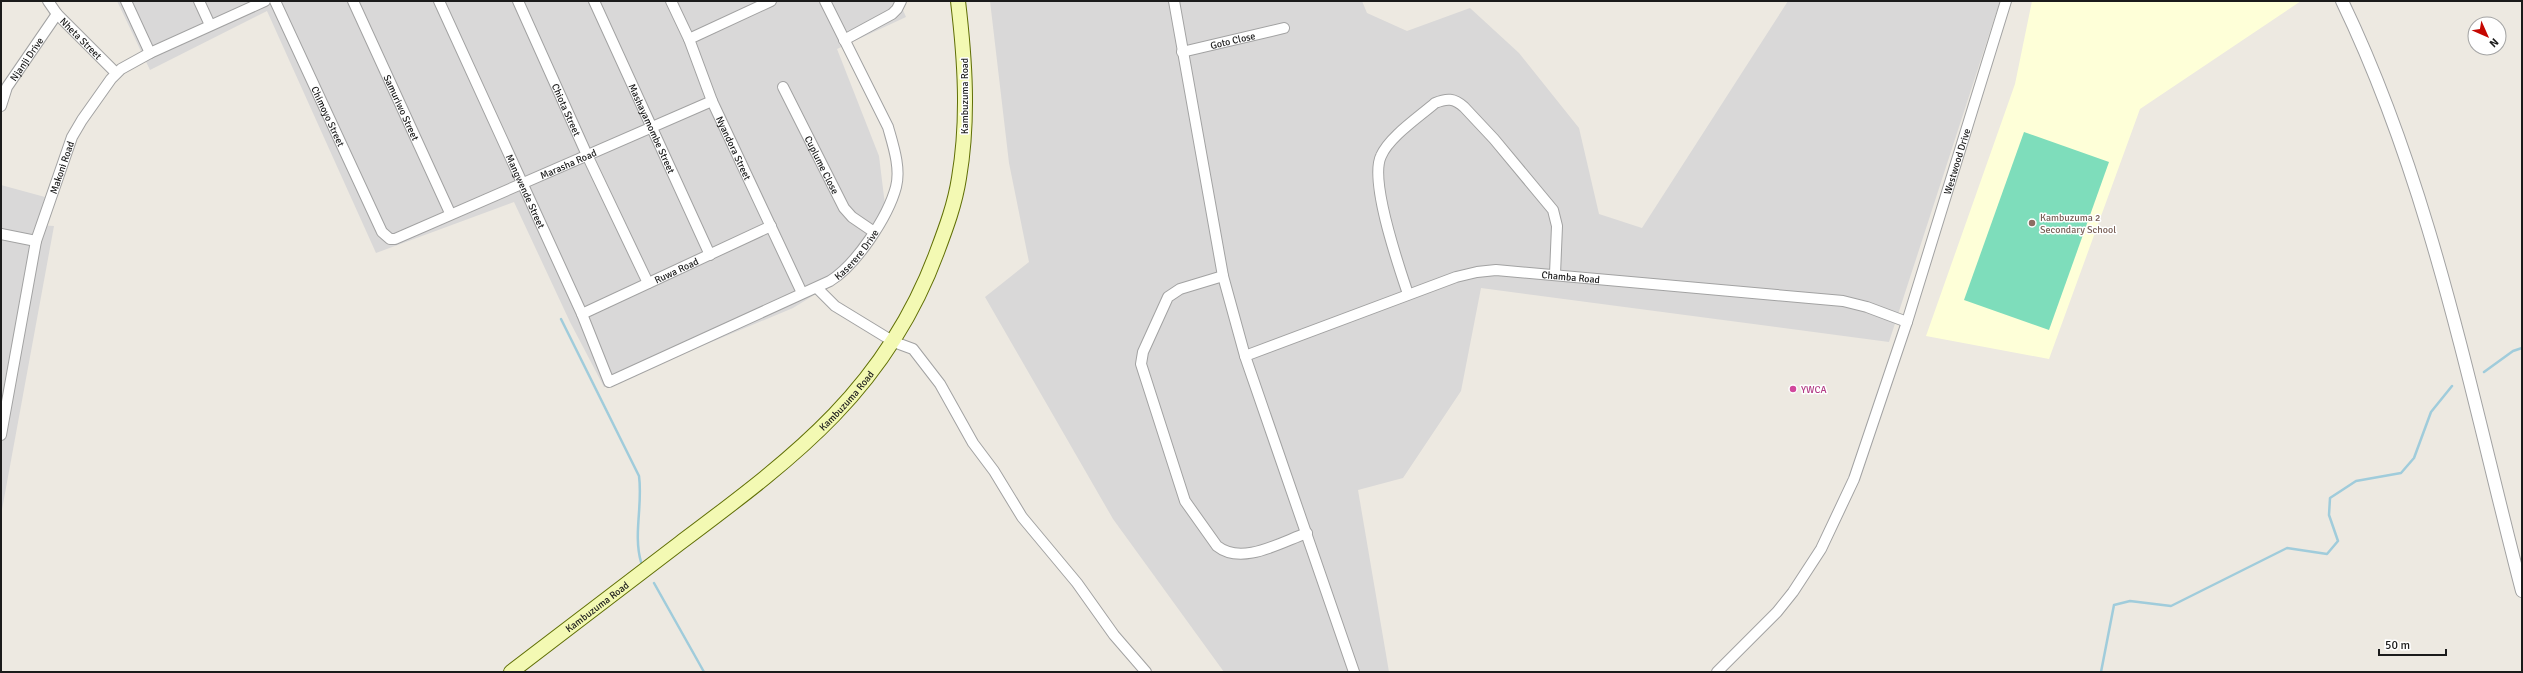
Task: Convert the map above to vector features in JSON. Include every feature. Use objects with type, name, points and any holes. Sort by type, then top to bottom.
[{"type":"main road","name":"Kambuzuma Road","points":[[511,672],[709,522],[800,448],[825,425],[866,382],[894,342],[928,277],[953,208],[959,180],[966,98],[964,49],[958,1]]},
{"type":"street","name":"Nheta Street","points":[[48,1],[57,14],[116,73]]},
{"type":"street","points":[[126,1],[150,53]]},
{"type":"street","points":[[199,1],[210,25]]},
{"type":"street","name":"Makoni Road","points":[[1,435],[4,400],[36,241],[72,137],[116,73],[150,53],[265,1]]},
{"type":"street","name":"Chimoyo Street","points":[[275,1],[382,232]]},
{"type":"street","name":"Samuriwo Street","points":[[353,1],[450,213]]},
{"type":"street","name":"Mangwende Street","points":[[439,1],[521,185],[582,314],[610,382]]},
{"type":"street","name":"Chiota Street","points":[[518,1],[587,155],[648,283]]},
{"type":"street","name":"Mashayamombe Street","points":[[594,1],[710,255]]},
{"type":"street","name":"Nyandora Street","points":[[671,1],[689,39],[712,101],[802,293]]},
{"type":"street","points":[[746,1],[751,11]]},
{"type":"street","points":[[689,39],[771,1]]},
{"type":"street","name":"Kaserere Drive","points":[[610,382],[802,293],[817,288],[848,268],[874,232],[896,187],[896,159],[888,127],[825,1]]},
{"type":"street","points":[[844,40],[892,14],[898,9],[901,1]]},
{"type":"street","points":[[1174,1],[1223,276],[1245,356],[1354,672]]},
{"type":"street","name":"Westwood Drive","points":[[1717,672],[1777,612],[1821,549],[1858,468],[1907,322],[2006,1]]},
{"type":"street","points":[[2342,1],[2388,105],[2434,242],[2449,294],[2522,591]]},
{"type":"street","name":"Njanji Drive","points":[[1,106],[4,86],[57,14]]},
{"type":"street","name":"Goto Close","points":[[1182,52],[1284,28]]},
{"type":"street","name":"Cuplume Close","points":[[783,87],[844,208],[857,222],[874,232]]},
{"type":"street","points":[[1408,294],[1386,218],[1378,164],[1381,156],[1391,141],[1435,103],[1443,100],[1451,99],[1464,107],[1549,203],[1556,218],[1557,226],[1555,274]]},
{"type":"street","name":"Marasha Road","points":[[382,232],[385,236],[395,239],[450,213],[521,185],[652,126],[712,101]]},
{"type":"street","name":"Ruwa Road","points":[[582,314],[771,226]]},
{"type":"street","points":[[1,234],[36,241]]},
{"type":"street","name":"Chamba Road","points":[[1245,356],[1408,294],[1477,272],[1496,270],[1555,274],[1708,290],[1843,301],[1867,307],[1907,322]]},
{"type":"street","points":[[1223,276],[1180,290],[1168,297],[1141,358],[1144,381],[1185,501],[1217,546],[1224,551],[1241,554],[1307,533]]},
{"type":"street","points":[[817,288],[835,306],[894,342],[913,349],[940,384],[973,443],[994,471],[1022,517],[1077,583],[1114,635],[1146,672]]},
{"type":"shaded area","points":[[117,1],[899,1],[906,17],[837,49],[879,156],[885,205],[868,241],[837,281],[793,308],[604,387],[570,322],[514,202],[376,253],[267,11],[150,70]]},
{"type":"shaded area","points":[[990,1],[1362,1],[1367,13],[1407,31],[1470,8],[1519,53],[1579,128],[1599,214],[1642,228],[1788,1],[2000,1],[1889,342],[1481,288],[1461,391],[1403,478],[1358,490],[1389,672],[1224,672],[1113,519],[985,297],[1029,262],[1009,163]]},
{"type":"shaded area","name":"Kambuzuma 2 Secondary School","points":[[2032,1],[2301,1],[2140,109],[2049,359],[1926,336],[2015,84]]},
{"type":"shaded area","points":[[1,185],[45,197],[37,225],[54,226],[1,515]]},
{"type":"green space","points":[[2024,132],[2109,162],[2049,330],[1964,300]]},
{"type":"waterway","points":[[561,319],[639,476],[640,498],[638,541],[641,562]]},
{"type":"waterway","points":[[2484,372],[2513,351],[2522,348]]},
{"type":"waterway","points":[[2101,672],[2114,605],[2130,601],[2171,606],[2287,548],[2327,554],[2338,541],[2329,515],[2330,498],[2356,481],[2401,473],[2414,458],[2431,412],[2452,386]]},
{"type":"waterway","points":[[654,583],[704,672]]},
{"type":"place","name":"Kambuzuma 2 Secondary School","points":[[2032,223]]},
{"type":"place","name":"YWCA","points":[[1793,389]]}]
